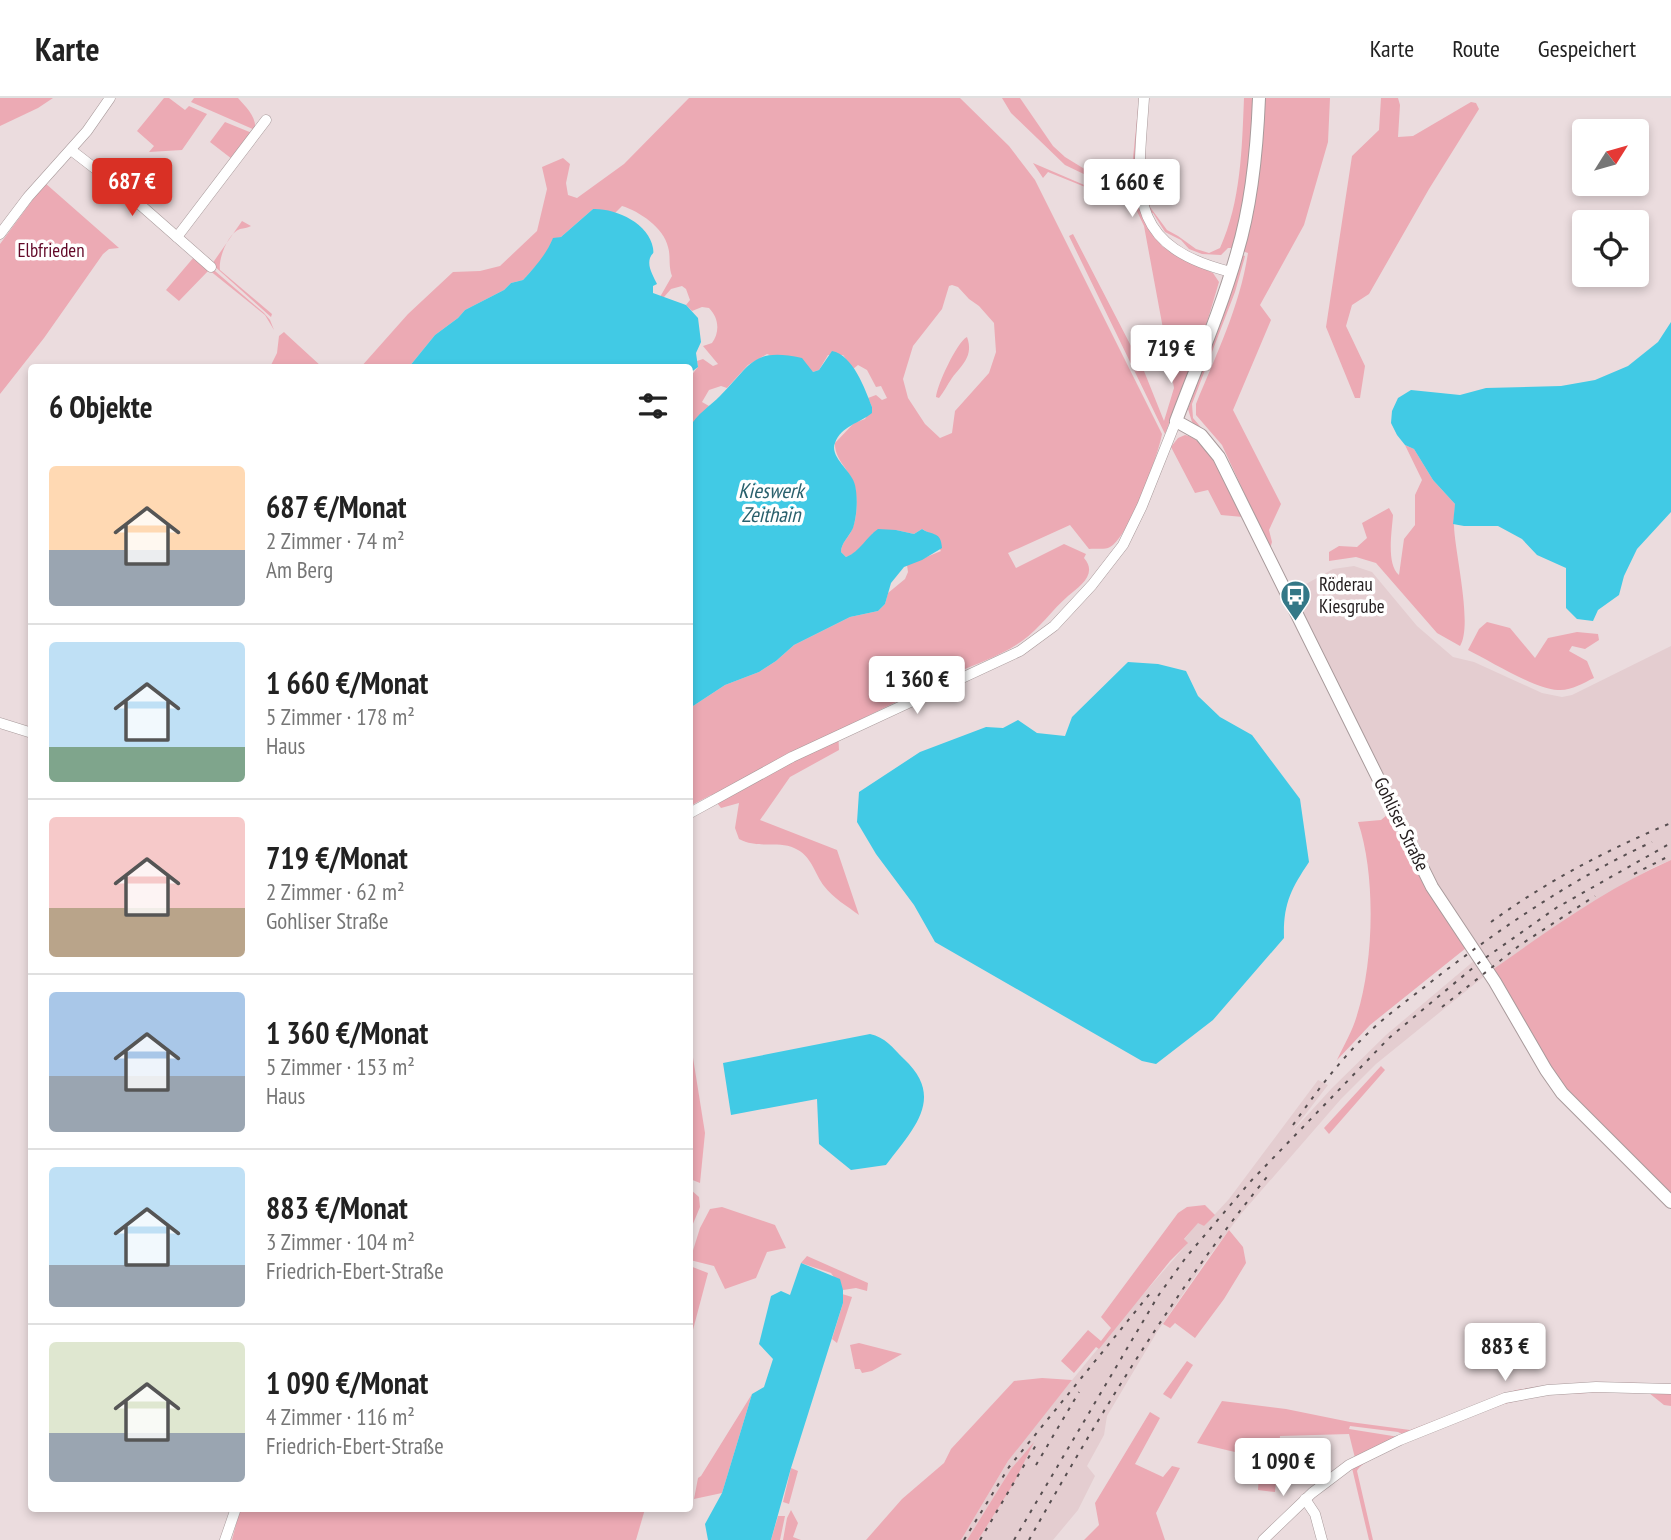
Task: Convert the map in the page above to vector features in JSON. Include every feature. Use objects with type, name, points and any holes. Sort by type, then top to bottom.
[{"type":"main road","points":[[1176,421],[1231,272],[1249,201],[1259,98]]},
{"type":"main road","name":"Gohliser Straße","points":[[1176,421],[1201,435],[1219,457],[1432,887],[1505,997],[1546,1070],[1573,1104],[1671,1202]]},
{"type":"street","points":[[0,234],[28,197],[105,108],[110,98]]},
{"type":"street","points":[[1144,98],[1139,188],[1142,205],[1152,227],[1171,247],[1190,258],[1231,272]]},
{"type":"street","points":[[177,237],[267,120]]},
{"type":"street","points":[[71,150],[128,194],[211,267]]},
{"type":"street","points":[[693,811],[752,777],[1020,652],[1043,637],[1085,592],[1122,545],[1142,506],[1176,421]]},
{"type":"street","points":[[0,723],[28,732]]},
{"type":"street","points":[[1269,1533],[1338,1472],[1379,1450],[1519,1394],[1596,1387],[1671,1389]]},
{"type":"street","points":[[1305,1499],[1315,1514],[1322,1540]]},
{"type":"street","points":[[225,1540],[235,1512]]},
{"type":"shaded area","points":[[1354,566],[1372,572],[1417,626],[1453,657],[1474,662],[1542,693],[1562,697],[1572,695],[1671,646],[1671,860],[1652,868],[1591,904],[1492,970],[1376,1064],[1341,1099],[1241,1214],[1157,1332],[1107,1416],[1104,1435],[1087,1466],[1095,1476],[1078,1510],[1053,1540],[978,1540],[1014,1483],[1032,1445],[1011,1469],[967,1540],[961,1540],[1008,1461],[1027,1435],[1187,1244],[1184,1240],[1198,1222],[1204,1226],[1229,1199],[1318,1080],[1328,1085],[1291,1133],[1386,1035],[1482,954],[1429,873],[1385,777],[1300,610],[1299,595],[1306,584],[1333,569]]},
{"type":"green space","points":[[0,98],[53,98],[0,126]]},
{"type":"green space","points":[[164,98],[169,98],[185,110],[189,106],[207,114],[182,150],[149,152],[154,146],[137,131]]},
{"type":"green space","points":[[194,98],[238,98],[253,117],[255,130],[191,102]]},
{"type":"green space","points":[[689,98],[960,98],[1009,146],[1035,180],[1162,434],[1149,477],[1134,513],[1118,540],[1110,547],[1089,549],[1070,525],[1008,553],[1016,568],[1064,544],[1086,554],[1084,558],[1089,569],[1086,579],[1035,630],[1006,651],[838,731],[839,750],[790,777],[760,820],[837,850],[859,915],[828,890],[803,853],[784,845],[755,844],[739,839],[735,828],[739,803],[721,808],[711,795],[693,804],[693,706],[725,685],[759,672],[794,645],[850,617],[878,611],[885,604],[888,593],[905,579],[907,565],[941,551],[929,533],[922,529],[914,534],[896,530],[873,533],[854,553],[846,557],[841,552],[842,545],[852,531],[856,497],[855,486],[838,456],[835,443],[854,423],[865,419],[872,407],[868,398],[876,395],[882,400],[887,398],[881,386],[876,387],[867,370],[858,365],[853,369],[843,355],[828,355],[819,370],[813,372],[767,354],[748,365],[727,388],[721,386],[709,390],[702,402],[709,406],[693,424],[693,373],[698,367],[697,361],[703,359],[713,366],[718,364],[703,346],[715,339],[716,321],[709,308],[702,307],[692,311],[686,305],[690,300],[682,286],[671,289],[664,297],[660,297],[672,276],[666,240],[650,221],[622,206],[615,213],[593,209],[561,237],[553,239],[545,256],[523,280],[511,283],[504,290],[465,310],[435,335],[411,364],[364,364],[408,314],[453,272],[480,271],[500,266],[537,231],[547,189],[542,167],[563,158],[570,164],[566,183],[568,195],[577,198],[624,164]],"holes":[[[949,286],[958,287],[994,323],[996,352],[989,373],[955,411],[952,433],[940,438],[925,424],[908,398],[903,379],[913,346],[942,309]]]},
{"type":"green space","points":[[1002,98],[1020,98],[1053,146],[1065,157],[1091,173],[1124,185],[1131,178],[1141,98],[1133,189],[1126,192],[1115,189],[1065,165],[1011,113]]},
{"type":"green space","points":[[1148,98],[1144,181],[1150,207],[1167,230],[1196,249],[1209,253],[1220,248],[1227,230],[1239,174],[1244,98],[1255,98],[1245,199],[1232,248],[1228,248],[1221,255],[1202,254],[1189,249],[1181,240],[1165,232],[1153,213],[1150,214],[1142,181]]},
{"type":"green space","points":[[1262,98],[1330,98],[1328,142],[1304,225],[1260,305],[1271,320],[1233,410],[1281,504],[1269,530],[1272,542],[1270,549],[1222,445],[1196,415],[1196,404],[1226,330],[1244,273],[1248,253],[1242,251]]},
{"type":"green space","points":[[1381,98],[1398,98],[1398,137],[1413,136],[1471,102],[1476,103],[1479,109],[1369,294],[1352,305],[1346,326],[1365,366],[1360,398],[1355,398],[1326,327],[1352,156],[1379,130]]},
{"type":"green space","points":[[225,122],[252,133],[232,159],[210,142]]},
{"type":"green space","points":[[1033,163],[1096,190],[1136,200],[1150,230],[1162,246],[1178,257],[1213,273],[1219,282],[1205,329],[1165,434],[1069,236],[1073,234],[1144,371],[1164,421],[1174,388],[1144,226],[1135,207],[1129,201],[1105,195],[1048,172],[1043,178]]},
{"type":"green space","name":"Elbfrieden","points":[[45,183],[119,248],[109,249],[103,254],[44,338],[0,394],[0,244]]},
{"type":"green space","points":[[242,221],[251,226],[240,229],[233,234]]},
{"type":"green space","points":[[227,242],[222,253],[220,270],[272,314],[271,317],[212,264]]},
{"type":"green space","points":[[1242,255],[1245,256],[1235,292],[1192,404],[1193,418],[1216,445],[1192,422],[1188,409]]},
{"type":"green space","points":[[194,257],[215,271],[264,313],[274,330],[265,315],[209,270],[179,301],[166,290]]},
{"type":"green space","points":[[284,332],[319,364],[272,364],[277,353],[279,336]]},
{"type":"green space","points":[[967,337],[969,350],[966,360],[939,398],[936,397],[948,364]]},
{"type":"green space","points":[[1185,435],[1195,439],[1212,457],[1243,517],[1221,515],[1208,490],[1195,493],[1171,447],[1178,438]]},
{"type":"green space","points":[[1405,445],[1414,449],[1433,480],[1455,504],[1455,538],[1465,622],[1460,646],[1437,633],[1376,563],[1356,557],[1329,561],[1329,552],[1339,546],[1357,547],[1367,538],[1362,523],[1389,508],[1393,515],[1392,563],[1399,575],[1404,539],[1415,525],[1415,495],[1422,480]]},
{"type":"green space","points":[[1487,622],[1510,628],[1535,658],[1548,638],[1577,632],[1598,634],[1599,640],[1585,649],[1572,646],[1569,651],[1587,661],[1594,678],[1572,688],[1558,690],[1537,685],[1500,667],[1468,650],[1479,629]]},
{"type":"green space","points":[[1387,815],[1419,874],[1466,948],[1370,1025],[1337,1060],[1357,1015],[1370,944],[1368,867],[1358,822],[1381,820]]},
{"type":"green space","points":[[1671,860],[1671,1197],[1565,1089],[1492,970],[1601,897]]},
{"type":"green space","points":[[693,1058],[705,1133],[700,1183],[693,1180]]},
{"type":"green space","points":[[1381,1066],[1385,1070],[1329,1134],[1324,1128]]},
{"type":"green space","points":[[693,1192],[699,1197],[700,1207],[693,1224]]},
{"type":"green space","points":[[1205,1205],[1215,1215],[1204,1226],[1198,1223],[1184,1239],[1188,1243],[1170,1261],[1099,1349],[1096,1347],[1074,1373],[1061,1361],[1088,1330],[1101,1341],[1111,1328],[1101,1317],[1178,1213],[1187,1207]]},
{"type":"green space","points":[[722,1207],[775,1225],[786,1248],[767,1252],[756,1278],[725,1289],[714,1266],[693,1261],[693,1250],[700,1228],[710,1209]]},
{"type":"green space","points":[[1229,1230],[1243,1247],[1246,1263],[1224,1299],[1195,1338],[1175,1323],[1170,1328],[1163,1324]]},
{"type":"green space","points":[[807,1256],[868,1283],[867,1291],[856,1288],[843,1290],[831,1273],[801,1263]]},
{"type":"green space","points":[[693,1267],[708,1273],[693,1330]]},
{"type":"green space","points":[[842,1294],[852,1297],[837,1343],[832,1339],[843,1303]]},
{"type":"green space","points":[[859,1343],[902,1354],[872,1371],[862,1373],[860,1369],[855,1369],[850,1345]]},
{"type":"green space","points":[[1187,1361],[1193,1365],[1171,1399],[1163,1394]]},
{"type":"green space","points":[[1042,1378],[1072,1380],[1008,1461],[961,1540],[866,1540],[902,1499],[944,1463],[951,1449],[1014,1381]]},
{"type":"green space","points":[[1604,1382],[1671,1386],[1537,1388],[1404,1435],[1350,1426],[1349,1429],[1399,1437],[1355,1458],[1349,1434],[1280,1436],[1275,1492],[1258,1490],[1260,1458],[1197,1443],[1222,1401],[1410,1430],[1516,1390],[1541,1386]]},
{"type":"green space","points":[[1623,1389],[1671,1391],[1671,1406],[1664,1405],[1649,1393],[1543,1395],[1504,1404],[1380,1454],[1357,1471],[1373,1540],[1369,1540],[1352,1468],[1400,1442],[1510,1399],[1534,1393]]},
{"type":"green space","points":[[752,1394],[722,1493],[694,1499],[698,1478]]},
{"type":"green space","points":[[1150,1412],[1160,1418],[1135,1464],[1163,1477],[1172,1466],[1180,1468],[1156,1513],[1165,1540],[1084,1540],[1099,1525],[1095,1503]]},
{"type":"green space","points":[[1034,1442],[1014,1483],[978,1540],[967,1540],[1011,1469]]},
{"type":"green space","points":[[791,1468],[798,1471],[789,1504],[783,1502]]},
{"type":"green space","points":[[791,1510],[798,1523],[793,1537],[801,1540],[783,1540]]},
{"type":"green space","points":[[239,1512],[644,1512],[636,1540],[232,1540]]},
{"type":"green space","points":[[778,1516],[785,1516],[780,1540],[771,1540]]},
{"type":"water","points":[[593,209],[621,214],[638,224],[650,239],[653,248],[649,265],[657,284],[653,286],[653,293],[686,305],[698,318],[701,342],[696,353],[698,367],[693,371],[693,364],[411,364],[435,335],[465,310],[504,290],[511,283],[523,280],[544,255],[553,238],[561,237]]},
{"type":"water","points":[[1671,322],[1671,512],[1637,549],[1624,576],[1619,595],[1598,610],[1593,621],[1577,619],[1566,608],[1566,568],[1537,555],[1522,539],[1498,526],[1453,524],[1455,504],[1433,480],[1414,449],[1405,445],[1397,435],[1391,423],[1392,411],[1398,398],[1411,390],[1460,395],[1486,388],[1561,386],[1595,380],[1628,366],[1658,342]]},
{"type":"water","name":"Kieswerk Zeithain","points":[[832,351],[839,354],[852,366],[862,382],[872,407],[872,413],[846,429],[835,443],[835,454],[853,480],[857,496],[854,523],[841,552],[846,557],[851,554],[878,529],[914,534],[922,529],[938,536],[942,548],[904,567],[891,583],[885,604],[878,611],[850,617],[794,645],[759,672],[725,685],[693,706],[693,422],[746,367],[762,357],[785,355],[802,358],[813,372],[819,370]]},
{"type":"water","points":[[1128,662],[1158,664],[1186,671],[1198,696],[1220,717],[1252,735],[1300,799],[1309,862],[1289,897],[1284,938],[1213,1020],[1156,1064],[1142,1061],[935,942],[914,905],[876,854],[857,822],[859,792],[920,752],[986,727],[1003,728],[1018,720],[1037,733],[1065,736],[1072,717]]},
{"type":"water","points":[[870,1034],[892,1047],[916,1073],[923,1087],[924,1100],[915,1126],[886,1165],[851,1170],[819,1144],[817,1099],[731,1115],[723,1063]]},
{"type":"water","points":[[801,1263],[840,1279],[843,1303],[771,1540],[708,1540],[705,1524],[722,1493],[752,1394],[764,1387],[773,1359],[759,1344],[771,1296],[781,1291],[790,1295]]},
{"type":"railway","points":[[1491,922],[1578,867],[1671,823]]},
{"type":"railway","points":[[1293,1125],[1353,1048],[1401,1005],[1466,955],[1543,902],[1596,870],[1652,842]]},
{"type":"railway","points":[[1014,1540],[1158,1296],[1187,1256],[1250,1182],[1389,1038],[1481,961],[1556,908],[1671,843]]},
{"type":"railway","points":[[1634,874],[1671,855]]},
{"type":"railway","points":[[1442,1007],[1520,945],[1595,896]]},
{"type":"railway","points":[[1029,1540],[1140,1353],[1201,1264],[1267,1177]]},
{"type":"railway","points":[[964,1540],[1009,1467],[1152,1291]]},
{"type":"railway","points":[[1036,1465],[1079,1392]]},
{"type":"railway","points":[[980,1540],[1036,1445]]},
{"type":"place","name":"Röderau Kiesgrube","points":[[1296,622]]}]
